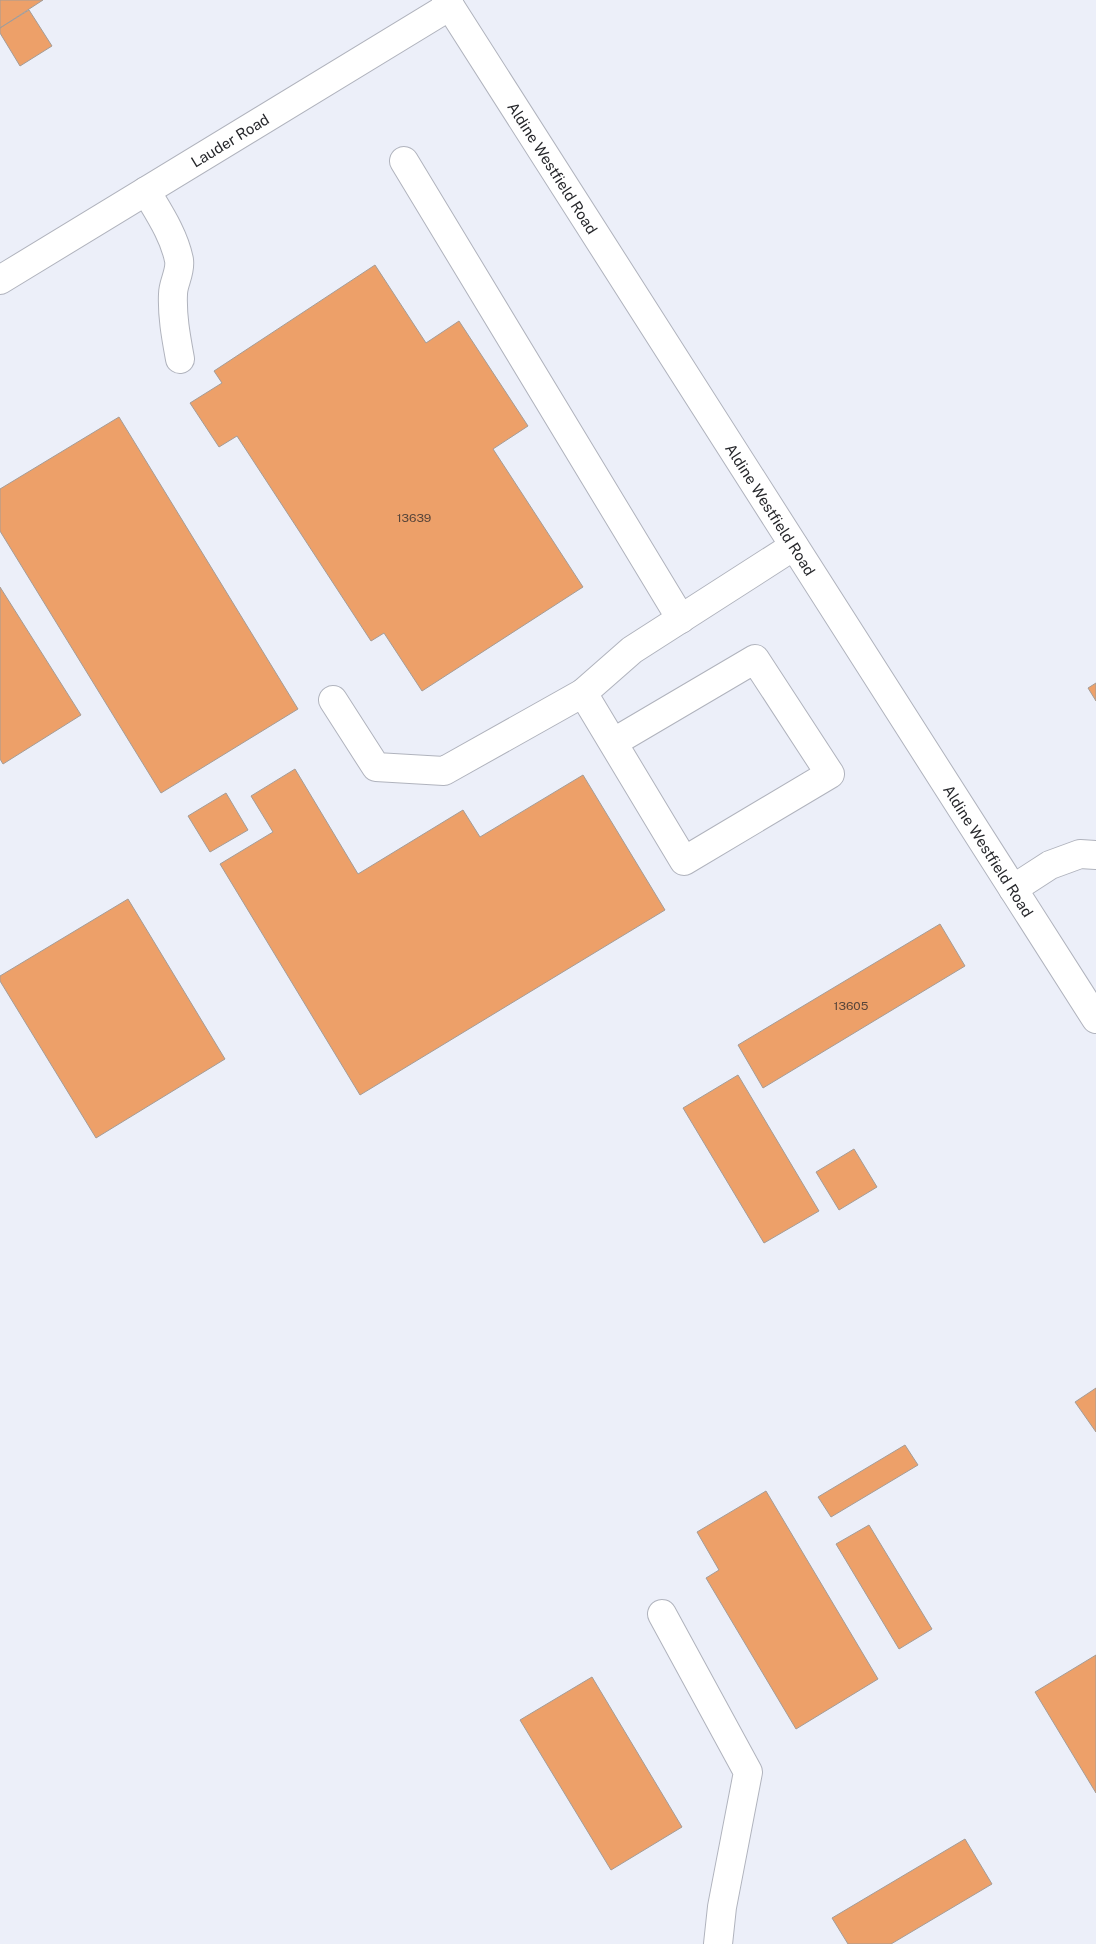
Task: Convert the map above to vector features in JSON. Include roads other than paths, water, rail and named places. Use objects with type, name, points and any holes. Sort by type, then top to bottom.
[{"type":"main road","name":"Lauder Road","points":[[0,280],[452,2]]},
{"type":"main road","name":"Aldine Westfield Road","points":[[452,2],[794,546],[1096,1019]]},
{"type":"main road","points":[[404,162],[681,619]]},
{"type":"main road","points":[[146,191],[172,236],[179,262],[178,276],[173,291],[173,317],[180,359]]},
{"type":"main road","points":[[333,700],[376,766],[444,771],[583,693],[632,650],[794,546]]},
{"type":"main road","points":[[583,693],[684,861],[830,774],[755,659],[614,742]]},
{"type":"main road","points":[[1013,889],[1050,865],[1080,854],[1096,856]]},
{"type":"main road","points":[[662,1614],[748,1772],[722,1907],[718,1944]]}]
